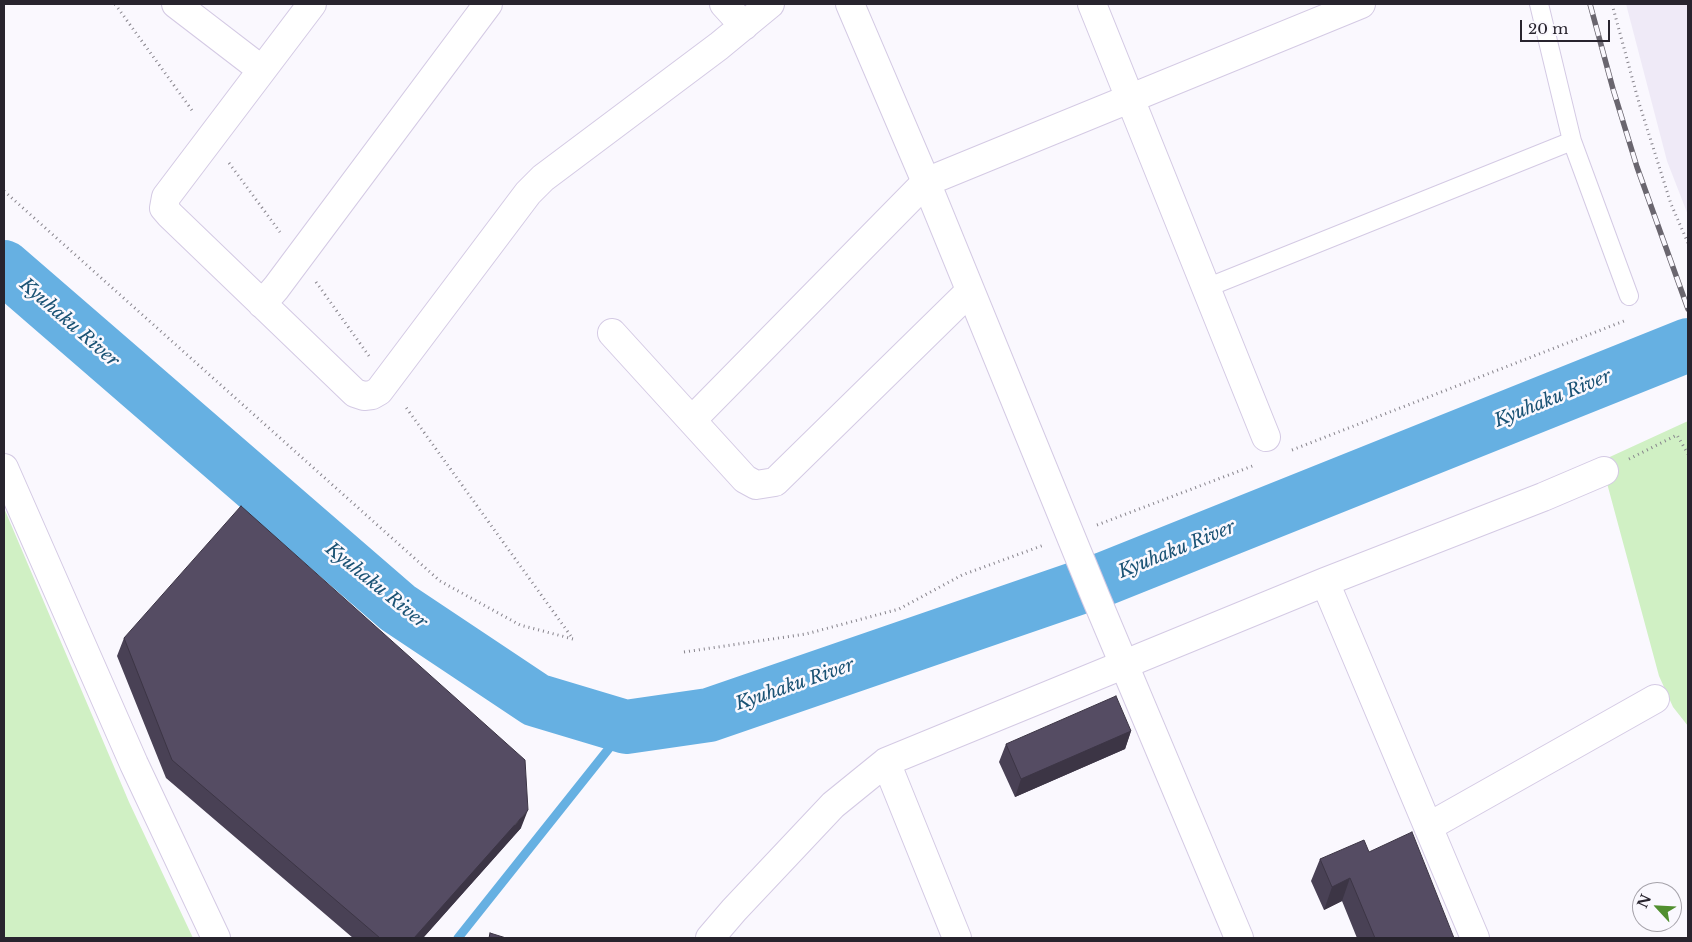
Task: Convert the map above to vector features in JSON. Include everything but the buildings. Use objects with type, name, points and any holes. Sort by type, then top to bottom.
[{"type":"street","points":[[176,4],[262,70]]},
{"type":"street","points":[[312,4],[166,197],[164,208],[355,393],[364,396],[372,395],[379,391],[528,193],[543,178],[744,26],[770,4]]},
{"type":"street","points":[[262,304],[276,288],[488,4]]},
{"type":"street","points":[[724,4],[744,26]]},
{"type":"street","points":[[850,4],[926,182],[969,292],[1239,938]]},
{"type":"street","points":[[1092,4],[1268,447]]},
{"type":"street","points":[[692,420],[926,182],[1361,4]]},
{"type":"street","points":[[612,334],[745,479],[756,485],[775,482],[969,292]]},
{"type":"street","points":[[4,468],[134,764],[216,938]]},
{"type":"street","points":[[710,938],[833,805],[886,762],[1325,582],[1604,471]]},
{"type":"street","points":[[1325,582],[1475,938]]},
{"type":"street","points":[[1428,827],[1656,699]]},
{"type":"street","points":[[886,762],[957,938]]},
{"type":"lane","points":[[1539,4],[1572,141],[1629,296]]},
{"type":"lane","points":[[1206,288],[1572,141]]},
{"type":"path","points":[[1612,4],[1644,122],[1671,204],[1688,243]]},
{"type":"path","points":[[684,652],[806,634],[899,609],[962,575],[1073,540],[1268,447],[1627,320]]},
{"type":"path","points":[[1604,471],[1677,435],[1688,454]]},
{"type":"shaded area","points":[[1626,4],[1688,4],[1688,215],[1667,161]]},
{"type":"green space","points":[[1688,421],[1688,726],[1673,707],[1659,676],[1601,461]]},
{"type":"green space","points":[[4,508],[129,802],[193,938],[4,938]]},
{"type":"waterway","name":"Kyuhaku River","points":[[4,267],[398,608],[536,700],[626,727],[709,715],[1104,579],[1688,345]]},
{"type":"waterway","points":[[458,938],[626,727]]},
{"type":"railway","points":[[1590,4],[1637,167],[1688,309]]}]
